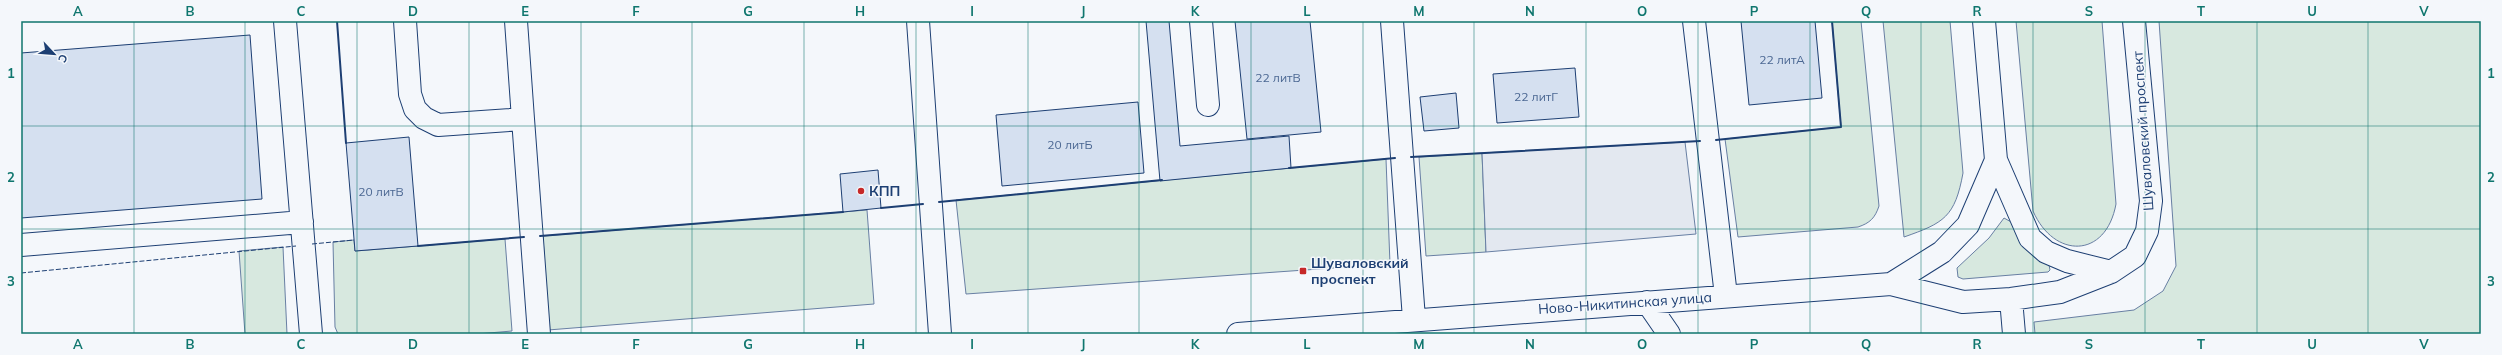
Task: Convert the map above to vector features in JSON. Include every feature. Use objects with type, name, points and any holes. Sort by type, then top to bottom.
[{"type":"street","points":[[285,21],[311,334]]},
{"type":"street","points":[[405,21],[410,94],[415,109],[424,118],[438,124],[523,119]]},
{"type":"street","points":[[516,21],[539,334]]},
{"type":"street","points":[[918,21],[940,334]]},
{"type":"street","points":[[1201,21],[1208,105]]},
{"type":"street","points":[[1392,21],[1414,319]]},
{"type":"street","points":[[1694,21],[1726,296]]},
{"type":"street","points":[[1984,21],[1996,160],[2030,238],[2046,252],[2067,261],[2111,272]]},
{"type":"street","name":"Шуваловский проспект","points":[[2011,299],[2060,292],[2111,272],[2135,256],[2147,231],[2150,202],[2134,21]]},
{"type":"street","points":[[1891,284],[1942,252],[1968,225],[1996,160]]},
{"type":"street","points":[[21,245],[302,222]]},
{"type":"street","name":"Ново-Никитинская улица","points":[[1238,334],[1414,319],[1891,284],[1963,302],[2011,299]]},
{"type":"street","points":[[2011,299],[2014,334]]},
{"type":"street","points":[[1647,302],[1669,334]]},
{"type":"shaded area","points":[[1832,21],[1861,21],[1879,206],[1872,220],[1858,227],[1738,237],[1725,139],[1841,127]]},
{"type":"shaded area","points":[[1883,21],[1950,21],[1963,173],[1960,188],[1956,200],[1946,216],[1929,227],[1904,237]]},
{"type":"shaded area","points":[[2016,21],[2102,21],[2116,204],[2110,222],[2102,235],[2091,243],[2079,246],[2066,244],[2053,238],[2042,227],[2033,211]]},
{"type":"shaded area","points":[[2159,21],[2481,21],[2481,334],[2035,334],[2034,322],[2134,310],[2163,291],[2176,266]]},
{"type":"shaded area","points":[[1685,142],[1696,234],[1486,252],[1482,153]]},
{"type":"shaded area","points":[[1482,153],[1486,252],[1426,256],[1419,157]]},
{"type":"shaded area","points":[[1386,159],[1390,264],[966,294],[956,200]]},
{"type":"shaded area","points":[[867,210],[874,304],[548,330],[543,236]]},
{"type":"shaded area","points":[[2004,218],[2013,223],[2018,237],[2030,253],[2049,265],[2050,270],[2048,272],[1963,279],[1958,277],[1957,268],[1989,238]]},
{"type":"shaded area","points":[[505,239],[512,331],[477,334],[338,334],[335,327],[333,242],[354,240],[355,251]]},
{"type":"shaded area","points":[[283,247],[287,334],[245,334],[239,251]]},
{"type":"building","points":[[1146,21],[1169,21],[1180,146],[1289,136],[1291,168],[1160,181]]},
{"type":"building","points":[[1235,21],[1310,21],[1321,132],[1247,139]]},
{"type":"building","points":[[1741,21],[1815,21],[1822,98],[1749,105]]},
{"type":"building","points":[[250,35],[262,199],[21,218],[21,53]]},
{"type":"building","points":[[1575,68],[1579,117],[1497,123],[1493,74]]},
{"type":"building","points":[[1456,93],[1459,128],[1424,131],[1420,97]]},
{"type":"building","points":[[1138,102],[1144,173],[1002,186],[996,115]]},
{"type":"building","points":[[409,137],[418,246],[355,251],[346,143]]},
{"type":"building","name":"КПП","points":[[878,170],[881,208],[843,212],[840,174]]},
{"type":"fence","points":[[312,244],[354,240]]},
{"type":"fence","points":[[21,273],[296,246]]},
{"type":"wall","points":[[337,21],[346,143]]},
{"type":"wall","points":[[1716,140],[1841,127],[1832,21]]},
{"type":"wall","points":[[1411,157],[1700,141]]},
{"type":"wall","points":[[1289,168],[1395,158]]},
{"type":"wall","points":[[939,202],[1162,180]]},
{"type":"wall","points":[[881,208],[923,204]]},
{"type":"wall","points":[[540,236],[843,212]]},
{"type":"wall","points":[[418,246],[524,237]]},
{"type":"place","name":"КПП","points":[[861,191]]},
{"type":"place","name":"Шуваловский проспект","points":[[1303,271]]}]
